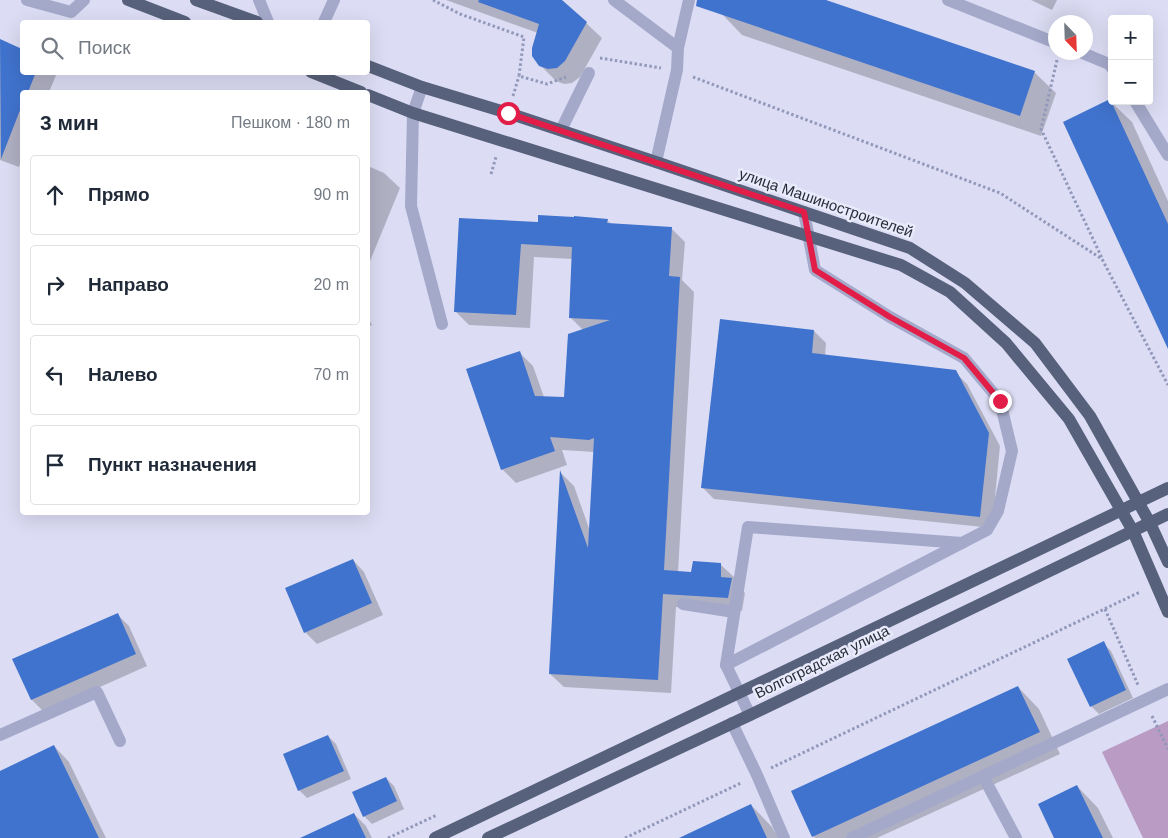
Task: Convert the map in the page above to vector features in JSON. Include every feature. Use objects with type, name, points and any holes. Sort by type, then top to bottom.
[{"type":"main road","points":[[128,0],[180,20]]},
{"type":"main road","points":[[196,0],[251,20]]},
{"type":"main road","name":"улица Машиностроителей","points":[[370,67],[422,87],[561,130],[910,248],[966,283],[1036,343],[1090,416],[1150,523],[1168,562]]},
{"type":"main road","points":[[318,75],[356,90]]},
{"type":"main road","points":[[370,96],[413,113],[901,265],[950,292],[1006,343],[1068,419],[1133,531],[1168,612]]},
{"type":"main road","points":[[435,838],[1168,488]]},
{"type":"main road","name":"Волгоградская улица","points":[[488,838],[750,715],[1168,514]]},
{"type":"lane","points":[[27,0],[72,12],[84,0]]},
{"type":"lane","points":[[259,0],[267,20]]},
{"type":"lane","points":[[325,20],[334,0]]},
{"type":"lane","points":[[614,0],[678,48]]},
{"type":"lane","points":[[656,162],[677,70],[678,48],[689,0]]},
{"type":"lane","points":[[948,0],[1048,40]]},
{"type":"lane","points":[[1093,57],[1108,64]]},
{"type":"lane","points":[[561,130],[589,72]]},
{"type":"lane","points":[[422,87],[413,113],[412,206],[442,324]]},
{"type":"lane","points":[[1138,105],[1168,155]]},
{"type":"lane","points":[[726,665],[987,530],[998,511],[1012,451],[1000,401],[964,358],[890,317],[815,270],[804,212]]},
{"type":"lane","points":[[750,715],[726,665],[748,527],[963,543]]},
{"type":"lane","points":[[683,604],[734,612]]},
{"type":"lane","points":[[852,838],[1168,689]]},
{"type":"lane","points":[[0,735],[97,692],[120,741]]},
{"type":"lane","points":[[732,723],[784,838]]},
{"type":"lane","points":[[984,776],[1016,838]]},
{"type":"path","points":[[433,0],[460,14],[524,37],[519,76],[547,84],[567,77],[571,70]]},
{"type":"path","points":[[600,58],[677,70],[1000,193],[1102,259]]},
{"type":"path","points":[[1057,60],[1041,129],[1102,259],[1168,385]]},
{"type":"path","points":[[625,838],[1156,585]]},
{"type":"path","points":[[1104,609],[1144,701],[1168,749]]},
{"type":"shaded area","points":[[1168,721],[1168,838],[1143,838],[1102,752]]},
{"type":"building","points":[[479,0],[562,0],[587,22],[565,61],[557,68],[548,69],[539,66],[532,56],[532,48],[539,24],[478,2]]},
{"type":"building","points":[[697,0],[826,0],[1035,71],[1020,116],[696,6]]},
{"type":"building","points":[[0,39],[20,48],[20,75],[35,75],[29,90],[20,90],[20,110],[1,159]]},
{"type":"building","points":[[1108,100],[1108,105],[1113,105],[1168,224],[1168,349],[1063,122]]},
{"type":"building","points":[[538,215],[608,219],[607,223],[672,227],[669,276],[680,277],[664,570],[691,572],[693,561],[721,563],[721,577],[732,578],[728,598],[663,594],[658,680],[549,674],[560,470],[588,548],[594,438],[589,440],[550,437],[555,451],[501,470],[466,369],[520,351],[535,396],[564,397],[568,334],[610,320],[569,318],[572,247],[521,244],[516,315],[454,312],[459,218],[538,222]]},
{"type":"building","points":[[720,319],[814,330],[812,353],[956,370],[989,433],[980,517],[701,488]]},
{"type":"building","points":[[353,559],[372,603],[304,633],[285,588]]},
{"type":"building","points":[[118,613],[136,654],[31,700],[12,659]]},
{"type":"building","points":[[1104,641],[1126,690],[1090,707],[1067,659]]},
{"type":"building","points":[[1018,686],[1040,732],[812,837],[791,791]]},
{"type":"building","points":[[328,735],[344,771],[298,791],[283,754]]},
{"type":"building","points":[[54,745],[99,838],[0,838],[0,771]]},
{"type":"building","points":[[386,777],[397,801],[363,817],[352,792]]},
{"type":"building","points":[[1077,785],[1103,838],[1054,838],[1038,804]]},
{"type":"building","points":[[751,804],[767,838],[679,838]]},
{"type":"building","points":[[354,813],[366,838],[300,838]]},
{"type":"route","points":[[508,113],[804,212],[815,270],[890,317],[964,358],[1000,401]]}]
